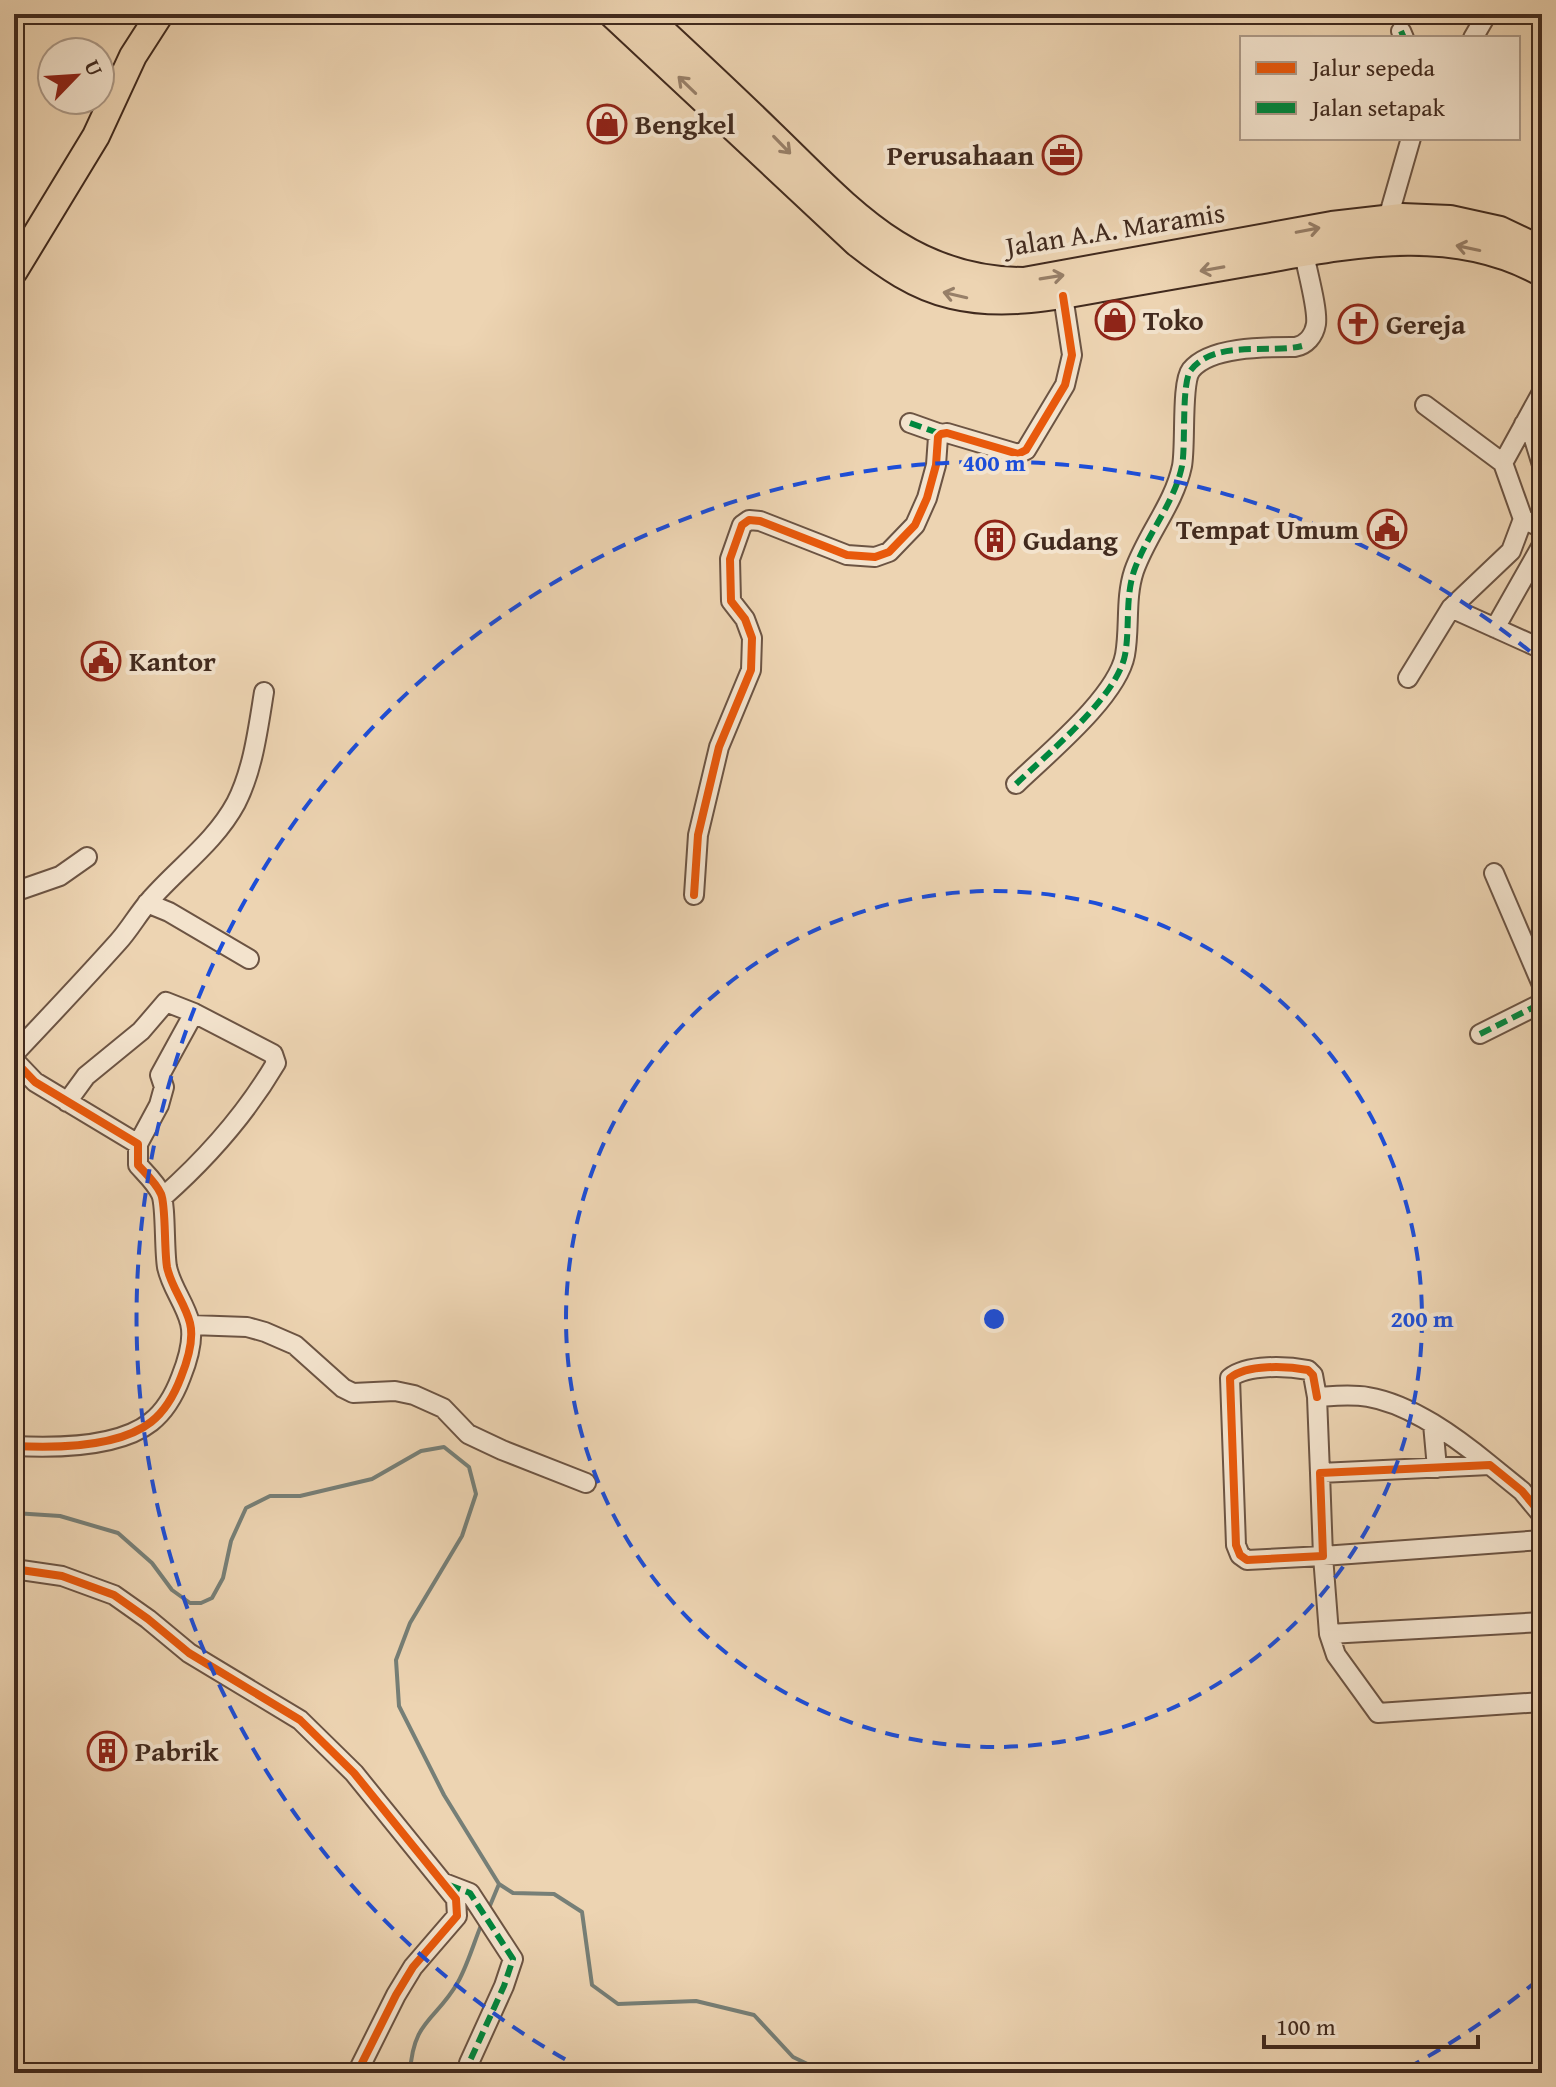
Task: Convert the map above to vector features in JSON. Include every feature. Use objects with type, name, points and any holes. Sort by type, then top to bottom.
[{"type":"highway","points":[[14,271],[96,136],[133,56],[160,14]]},
{"type":"highway","points":[[612,14],[804,196],[889,267],[929,288],[973,299],[1020,300],[1063,296],[1359,243],[1425,240],[1485,252],[1542,273]]},
{"type":"highway","name":"Jalan A.A. Maramis","points":[[644,14],[839,200],[908,253],[957,274],[1003,281],[1035,280],[1332,225],[1388,218],[1450,219],[1500,230],[1542,250]]},
{"type":"street","points":[[1474,36],[1487,14]]},
{"type":"street","points":[[1388,218],[1410,140]]},
{"type":"street","points":[[1016,784],[1076,726],[1103,696],[1121,669],[1133,572],[1171,498],[1183,462],[1190,371],[1200,362],[1220,353],[1295,347],[1311,337],[1316,324],[1304,253]]},
{"type":"street","points":[[910,423],[1018,454],[1026,450],[1065,385],[1072,355],[1063,296]]},
{"type":"street","points":[[1503,463],[1542,392]]},
{"type":"street","points":[[1425,405],[1503,463],[1537,528]]},
{"type":"street","points":[[1524,424],[1531,429],[1542,465]]},
{"type":"street","points":[[694,895],[698,835],[719,747],[751,670],[751,633],[731,601],[730,588],[730,559],[742,525],[749,520],[760,521],[847,555],[875,557],[886,554],[915,525],[927,498],[941,434]]},
{"type":"street","points":[[1408,678],[1451,608],[1505,559],[1517,539],[1537,528]]},
{"type":"street","points":[[1495,628],[1537,528]]},
{"type":"street","points":[[1451,608],[1542,649]]},
{"type":"street","points":[[138,1144],[35,1082],[14,1057],[132,925],[147,903],[204,846],[235,805],[245,783],[264,692]]},
{"type":"street","points":[[14,892],[60,876],[87,857]]},
{"type":"street","points":[[1494,873],[1542,985]]},
{"type":"street","points":[[147,903],[169,912],[249,959]]},
{"type":"street","points":[[67,1102],[86,1076],[141,1031],[166,1002],[273,1054],[276,1063],[233,1126],[197,1167],[163,1197]]},
{"type":"street","points":[[1480,1034],[1542,1003]]},
{"type":"street","points":[[14,1446],[67,1446],[122,1436],[149,1424],[163,1410],[178,1385],[187,1363],[191,1325],[172,1285],[167,1266],[163,1197],[138,1165],[138,1144],[159,1105],[164,1087],[160,1075],[194,1013]]},
{"type":"street","points":[[191,1325],[247,1327],[265,1332],[295,1345],[343,1388],[353,1393],[395,1391],[414,1395],[443,1408],[468,1434],[586,1483]]},
{"type":"street","points":[[1542,1540],[1323,1556],[1247,1560],[1240,1555],[1236,1545],[1230,1378],[1237,1372],[1298,1368],[1308,1370],[1313,1375],[1317,1397],[1323,1556],[1329,1634],[1336,1655],[1378,1713],[1542,1702]]},
{"type":"street","points":[[1317,1397],[1353,1395],[1375,1398],[1433,1424],[1522,1491],[1542,1515]]},
{"type":"street","points":[[1433,1424],[1437,1468]]},
{"type":"street","points":[[1320,1473],[1490,1465]]},
{"type":"street","points":[[14,1569],[62,1576],[114,1595],[189,1653],[300,1720],[354,1773],[456,1899],[457,1916],[413,1967],[357,2073]]},
{"type":"street","points":[[1329,1634],[1542,1622]]},
{"type":"street","points":[[442,1881],[470,1893],[513,1959],[469,2063]]},
{"type":"waterway","points":[[14,1513],[60,1516],[118,1533],[152,1563],[172,1590],[190,1603],[201,1603],[212,1598],[223,1578],[231,1541],[246,1508],[270,1496],[300,1496],[372,1479],[421,1451],[444,1447],[469,1467],[476,1494],[462,1536],[410,1623],[396,1660],[399,1706],[444,1795],[499,1884],[513,1893],[554,1894],[582,1912],[592,1985],[618,2004],[696,2001],[754,2015],[793,2057],[826,2073]]},
{"type":"waterway","points":[[489,1908],[499,1884]]},
{"type":"waterway","points":[[410,2073],[416,2041],[458,1982],[482,1923]]},
{"type":"marked path","points":[[1401,31],[1403,36]]},
{"type":"marked path","points":[[1016,784],[1079,724],[1109,689],[1119,671],[1125,655],[1134,571],[1173,493],[1182,466],[1186,387],[1191,370],[1201,360],[1214,354],[1302,346]]},
{"type":"marked path","points":[[910,423],[941,434]]},
{"type":"marked path","points":[[1480,1034],[1542,1003]]},
{"type":"marked path","points":[[449,1885],[470,1893],[513,1959],[469,2063]]},
{"type":"cycle path","points":[[694,895],[698,835],[719,747],[751,670],[752,638],[745,619],[731,601],[730,559],[742,525],[749,520],[760,521],[847,555],[875,557],[889,552],[915,525],[927,498],[941,434],[947,433],[1018,454],[1026,450],[1065,385],[1072,355],[1063,296]]},
{"type":"cycle path","points":[[14,1060],[35,1082],[138,1144],[138,1165],[156,1186],[163,1200],[167,1267],[188,1316],[191,1336],[186,1364],[173,1395],[156,1418],[137,1431],[103,1442],[47,1447],[14,1446]]},
{"type":"cycle path","points":[[1317,1397],[1313,1375],[1308,1370],[1257,1368],[1230,1378],[1236,1545],[1240,1555],[1247,1560],[1323,1556],[1320,1473],[1490,1465],[1522,1491],[1542,1515]]},
{"type":"cycle path","points":[[14,1569],[62,1576],[114,1595],[189,1653],[300,1720],[354,1773],[456,1899],[457,1916],[413,1967],[357,2073]]},
{"type":"place","name":"Bengkel","points":[[607,124]]},
{"type":"place","name":"Perusahaan","points":[[1062,155]]},
{"type":"place","name":"Toko","points":[[1115,320]]},
{"type":"place","name":"Gereja","points":[[1358,324]]},
{"type":"place","name":"Tempat Umum","points":[[1387,529]]},
{"type":"place","name":"Gudang","points":[[995,540]]},
{"type":"place","name":"Kantor","points":[[101,661]]},
{"type":"place","name":"Pabrik","points":[[107,1751]]}]
